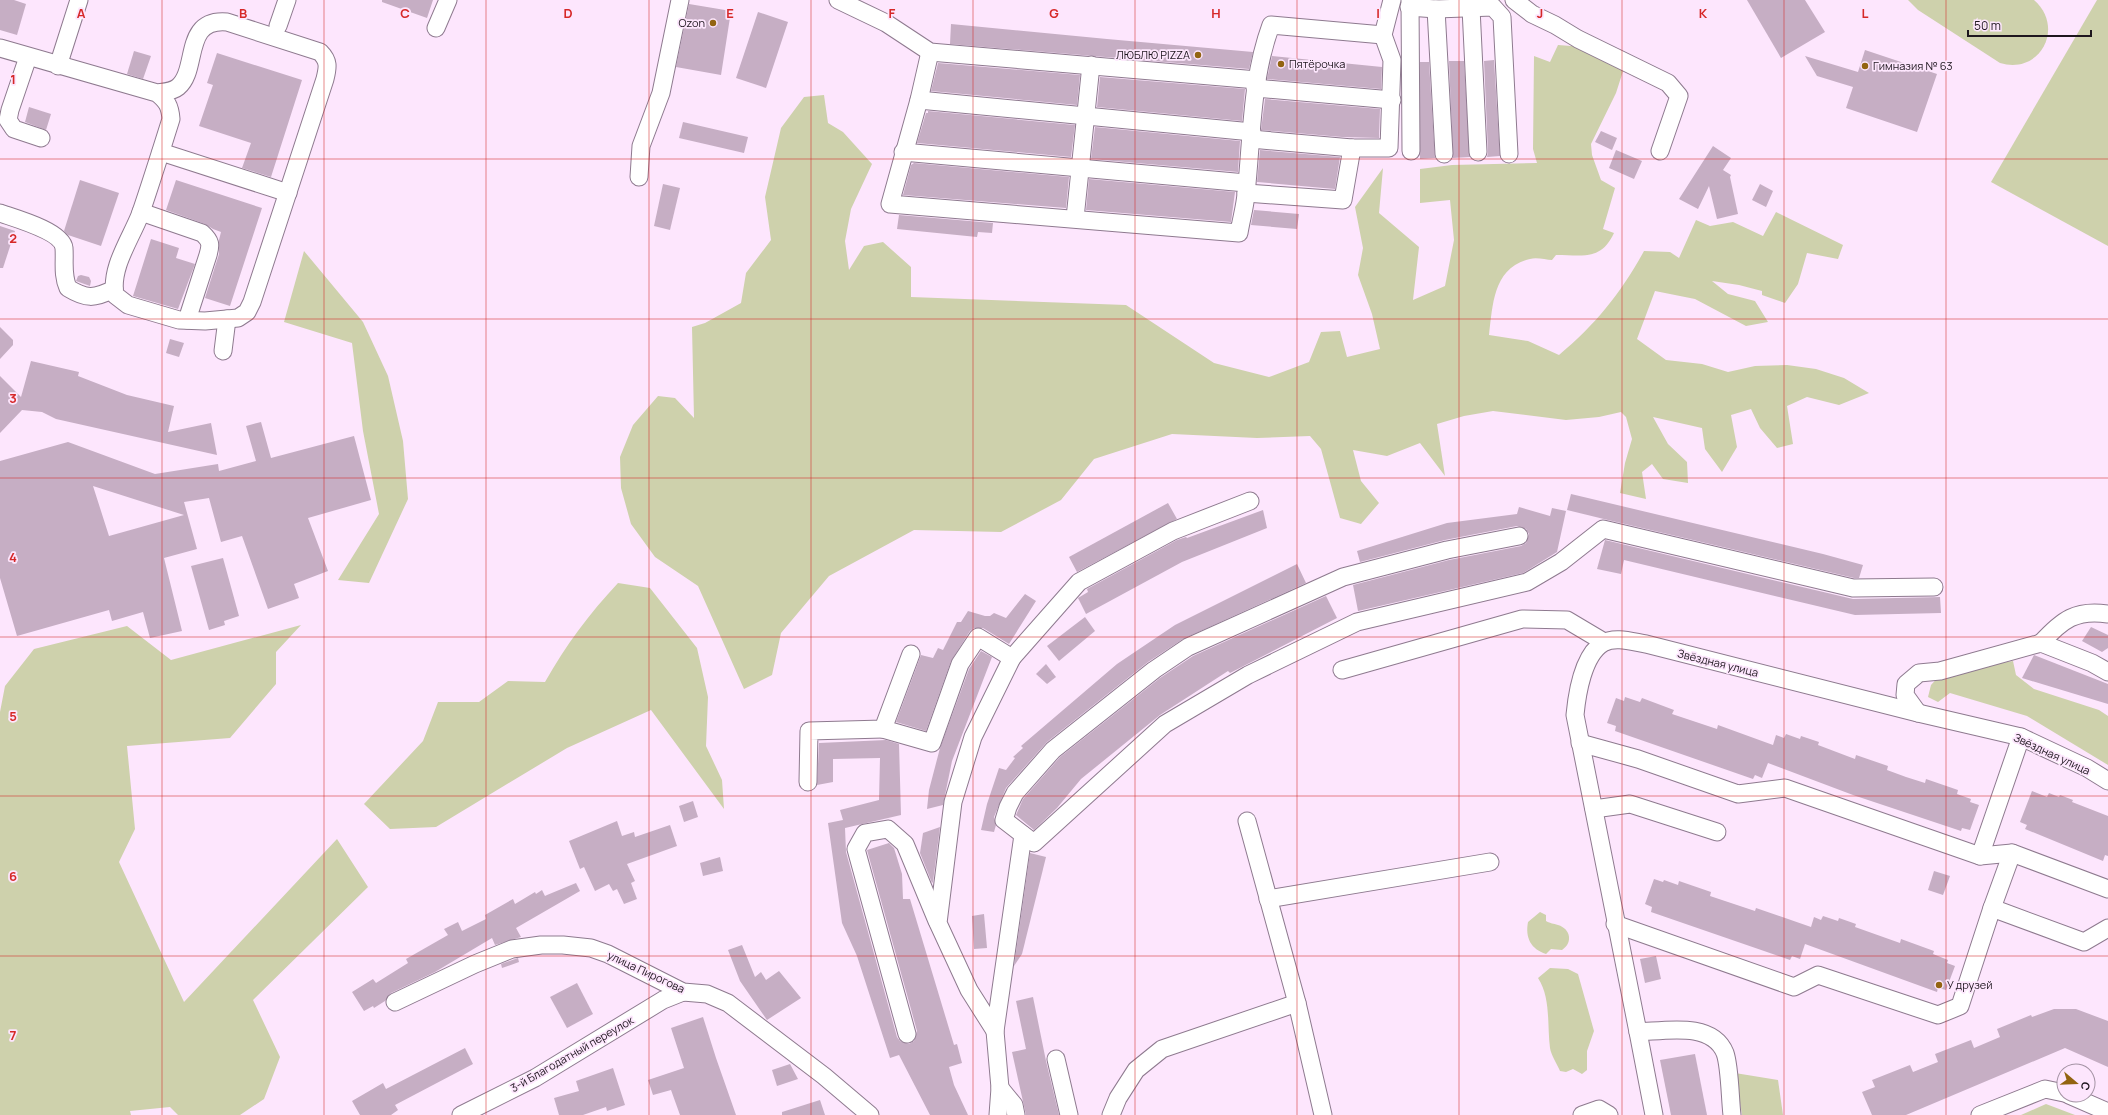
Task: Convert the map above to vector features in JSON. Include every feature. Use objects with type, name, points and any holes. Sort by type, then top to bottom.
[{"type":"street","points":[[58,66],[79,0]]},
{"type":"street","points":[[278,26],[287,0]]},
{"type":"street","points":[[436,28],[448,0]]},
{"type":"street","points":[[639,176],[641,146],[661,93],[680,0]]},
{"type":"street","points":[[838,0],[886,24],[930,52],[1090,65],[1392,100]]},
{"type":"street","points":[[919,100],[1086,117],[1352,148],[1389,148],[1392,100],[1392,60],[1383,35],[1392,0]]},
{"type":"street","points":[[1514,0],[1532,14],[1555,25],[1578,39],[1668,83],[1679,96],[1660,151]]},
{"type":"street","points":[[1411,151],[1409,4],[1436,9],[1493,7],[1502,17],[1509,154]]},
{"type":"street","points":[[1470,8],[1478,152]]},
{"type":"street","points":[[1436,9],[1444,154]]},
{"type":"street","points":[[0,48],[58,66],[157,93],[166,100],[170,107],[171,119],[141,212],[117,269],[113,283],[115,295],[128,305],[179,320],[238,318],[247,312],[252,302],[328,68],[326,58],[320,52],[227,22],[219,21],[203,29],[196,37],[184,79],[178,87],[170,91],[157,93]]},
{"type":"street","points":[[930,52],[919,100],[903,152],[890,204],[1075,218],[1239,233],[1246,188],[1256,84],[1264,44],[1271,25],[1383,35]]},
{"type":"street","points":[[28,56],[8,120],[14,129],[41,138]]},
{"type":"street","points":[[1075,218],[1090,65]]},
{"type":"street","points":[[903,152],[1080,169],[1343,200],[1352,148]]},
{"type":"street","points":[[161,152],[288,193]]},
{"type":"street","points":[[141,212],[202,233],[209,239],[210,245],[208,255],[187,320]]},
{"type":"street","points":[[0,213],[38,227],[59,238],[64,247],[64,273],[68,288],[79,295],[93,298],[114,290]]},
{"type":"street","points":[[223,350],[228,319]]},
{"type":"street","points":[[938,923],[953,802],[973,736],[1012,658],[1079,582],[1173,531],[1250,501]]},
{"type":"street","points":[[1518,536],[1447,550],[1343,577],[1188,647],[1154,670],[1053,750],[1015,794],[1008,807],[1004,820],[1034,843],[1165,724],[1248,675],[1357,622],[1527,582],[1561,562],[1602,529],[1853,588],[1934,587]]},
{"type":"street","points":[[1918,713],[1905,695],[1906,684],[1919,673],[1940,671],[2041,643],[2054,629],[2071,616],[2092,611],[2108,614]]},
{"type":"street","points":[[1342,670],[1522,619],[1567,620],[1604,642],[1592,653],[1577,698],[1575,716],[1654,1115]]},
{"type":"street","points":[[808,782],[809,731],[883,729],[932,743],[960,664],[978,637],[1012,658]]},
{"type":"street","name":"Звёздная улица","points":[[1604,642],[1620,640],[1646,644],[1918,713],[2021,737],[2087,768],[2108,781]]},
{"type":"street","points":[[2041,643],[2092,663],[2108,672]]},
{"type":"street","points":[[883,729],[911,654]]},
{"type":"street","points":[[1980,856],[2021,737]]},
{"type":"street","points":[[1580,743],[1638,759],[1738,794],[1785,788],[1980,856],[2012,853],[2108,889]]},
{"type":"street","points":[[1594,809],[1630,804],[1717,832]]},
{"type":"street","points":[[1247,821],[1297,1003],[1323,1115]]},
{"type":"street","points":[[907,1034],[856,849],[865,833],[888,829],[905,844],[968,990],[995,1030]]},
{"type":"street","points":[[998,1115],[1000,1088],[995,1030],[1023,835]]},
{"type":"street","points":[[1615,924],[1794,987],[1818,976],[1938,1015],[1960,1006],[1992,908],[2012,853]]},
{"type":"street","points":[[1268,899],[1490,862]]},
{"type":"street","points":[[1992,908],[2084,942],[2108,928]]},
{"type":"street","name":"улица Пирогова","points":[[395,1002],[475,964],[512,949],[541,945],[563,945],[591,948],[608,954],[682,992],[708,994],[728,1003],[824,1076],[870,1115]]},
{"type":"street","name":"3-й Благодатный переулок","points":[[461,1115],[535,1078],[663,1000],[682,992]]},
{"type":"street","points":[[1111,1115],[1118,1098],[1136,1070],[1162,1049],[1297,1003]]},
{"type":"street","points":[[1638,1032],[1699,1031],[1720,1044],[1725,1054],[1732,1115]]},
{"type":"street","points":[[1056,1059],[1069,1115]]},
{"type":"street","points":[[1000,1088],[1014,1105],[1016,1115]]},
{"type":"street","points":[[1980,1115],[2045,1089],[2056,1091]]},
{"type":"street","points":[[2087,1103],[2108,1112]]},
{"type":"street","points":[[1582,1115],[1599,1109],[1609,1115]]},
{"type":"green space","points":[[1908,0],[2034,0],[2043,11],[2048,23],[2048,35],[2044,46],[2037,55],[2027,62],[2015,65],[2000,63],[1918,10]]},
{"type":"green space","points":[[2097,0],[2108,0],[2108,246],[1991,182]]},
{"type":"green space","points":[[1558,45],[1584,47],[1625,65],[1616,93],[1591,144],[1592,155],[1601,180],[1615,188],[1603,229],[1614,233],[1609,242],[1597,252],[1583,255],[1556,255],[1552,260],[1533,258],[1518,264],[1509,270],[1497,289],[1489,335],[1528,341],[1559,355],[1585,332],[1607,307],[1626,281],[1644,251],[1670,252],[1679,258],[1696,220],[1710,226],[1733,222],[1763,236],[1776,212],[1843,245],[1838,259],[1807,253],[1798,284],[1785,303],[1762,295],[1762,291],[1739,285],[1712,281],[1728,294],[1755,301],[1768,322],[1746,326],[1695,299],[1655,291],[1637,339],[1666,360],[1702,364],[1728,372],[1755,366],[1787,365],[1816,369],[1844,378],[1869,393],[1839,405],[1807,397],[1787,406],[1793,444],[1777,448],[1760,428],[1751,409],[1731,415],[1737,447],[1722,472],[1705,449],[1702,428],[1653,417],[1668,444],[1687,462],[1688,483],[1663,479],[1652,464],[1642,472],[1646,499],[1620,493],[1625,463],[1632,439],[1626,417],[1621,412],[1599,417],[1566,420],[1493,411],[1464,416],[1437,424],[1445,476],[1420,443],[1387,456],[1353,450],[1361,481],[1379,503],[1361,524],[1340,518],[1321,449],[1310,436],[1257,438],[1172,434],[1094,459],[1061,500],[1001,532],[914,530],[829,576],[781,633],[772,675],[744,689],[698,586],[655,557],[631,524],[621,488],[620,457],[633,425],[658,396],[675,398],[694,418],[692,327],[705,323],[741,303],[746,273],[771,240],[765,197],[781,128],[804,97],[824,95],[828,123],[843,132],[872,164],[851,209],[845,241],[849,270],[864,246],[883,242],[911,267],[911,297],[1126,305],[1214,363],[1269,377],[1309,362],[1321,332],[1340,331],[1347,357],[1380,349],[1372,314],[1358,275],[1363,248],[1355,207],[1383,168],[1379,213],[1419,247],[1413,300],[1445,286],[1454,240],[1450,200],[1420,203],[1420,169],[1452,165],[1537,163],[1533,149],[1534,56],[1550,62]]},
{"type":"green space","points":[[304,251],[363,322],[388,376],[403,441],[408,499],[369,583],[338,580],[379,514],[363,431],[352,343],[284,322]]},
{"type":"green space","points":[[618,583],[650,588],[697,648],[708,697],[706,746],[722,780],[724,809],[651,710],[567,748],[436,827],[390,829],[364,804],[423,741],[438,702],[479,702],[508,681],[545,682],[578,630]]},
{"type":"green space","points":[[301,625],[276,652],[276,684],[230,738],[127,746],[135,829],[119,862],[184,1002],[337,839],[368,887],[253,1000],[280,1057],[264,1099],[240,1115],[178,1115],[170,1107],[130,1111],[131,1115],[0,1115],[0,712],[5,686],[34,649],[127,626],[171,660]]},
{"type":"green space","points":[[2013,661],[2016,675],[2034,689],[2099,710],[2108,716],[2108,765],[2027,716],[1950,693],[1938,702],[1928,697],[1931,685],[1942,673]]},
{"type":"green space","points":[[1540,912],[1546,915],[1546,921],[1562,927],[1568,933],[1568,944],[1562,950],[1551,949],[1546,954],[1536,949],[1530,942],[1527,933],[1528,922]]},
{"type":"green space","points":[[1550,968],[1568,969],[1578,974],[1594,1031],[1587,1051],[1587,1070],[1582,1074],[1573,1069],[1566,1072],[1560,1071],[1551,1051],[1547,1003],[1538,978]]},
{"type":"green space","points":[[1735,1073],[1778,1080],[1783,1115],[1742,1115]]},
{"type":"green space","points":[[2046,1104],[2075,1115],[2021,1115]]},
{"type":"building","points":[[0,0],[14,0],[26,4],[17,35],[0,30]]},
{"type":"building","points":[[382,0],[433,0],[427,18],[382,2]]},
{"type":"building","points":[[1747,0],[1805,0],[1825,32],[1781,58]]},
{"type":"building","points":[[689,4],[731,11],[721,75],[676,67]]},
{"type":"building","points":[[758,12],[788,22],[766,88],[736,78]]},
{"type":"building","points":[[951,24],[1253,52],[1249,69],[950,44]]},
{"type":"building","points":[[1865,50],[1937,74],[1917,132],[1846,108],[1853,87],[1817,76],[1805,56],[1858,72]]},
{"type":"building","points":[[134,51],[151,56],[143,79],[127,74]]},
{"type":"building","points":[[217,53],[302,80],[271,177],[242,168],[251,143],[199,126],[213,85],[207,83]]},
{"type":"building","points":[[1272,56],[1382,67],[1381,89],[1267,79]]},
{"type":"building","points":[[1494,60],[1500,156],[1487,157],[1484,61]]},
{"type":"building","points":[[1449,61],[1464,61],[1470,157],[1453,158]]},
{"type":"building","points":[[1420,62],[1429,62],[1435,158],[1420,159]]},
{"type":"building","points":[[938,63],[1080,75],[1077,105],[931,91]]},
{"type":"building","points":[[1100,77],[1245,89],[1242,121],[1097,107]]},
{"type":"building","points":[[1265,99],[1380,109],[1379,138],[1342,137],[1261,130]]},
{"type":"building","points":[[29,107],[51,114],[46,130],[25,122]]},
{"type":"building","points":[[928,111],[1075,125],[1071,157],[917,143],[926,113],[928,113]]},
{"type":"building","points":[[683,122],[748,137],[744,153],[679,138]]},
{"type":"building","points":[[1095,127],[1240,141],[1238,172],[1091,159]]},
{"type":"building","points":[[1601,131],[1617,138],[1612,150],[1595,142]]},
{"type":"building","points":[[1713,146],[1731,158],[1723,170],[1731,175],[1730,177],[1738,214],[1717,219],[1709,186],[1698,209],[1679,199]]},
{"type":"building","points":[[1260,150],[1340,157],[1335,189],[1257,182]]},
{"type":"building","points":[[1616,150],[1642,161],[1634,179],[1609,168]]},
{"type":"building","points":[[914,163],[1069,177],[1066,208],[903,195],[911,165]]},
{"type":"building","points":[[1089,179],[1235,192],[1231,222],[1086,210]]},
{"type":"building","points":[[80,180],[119,193],[101,246],[68,235],[64,231]]},
{"type":"building","points":[[176,180],[262,208],[230,306],[205,298],[219,254],[219,240],[221,232],[205,224],[166,210]]},
{"type":"building","points":[[663,184],[680,188],[670,230],[654,226]]},
{"type":"building","points":[[1760,184],[1773,191],[1766,207],[1752,200]]},
{"type":"building","points":[[1254,210],[1299,214],[1297,229],[1251,225]]},
{"type":"building","points":[[899,215],[993,223],[992,233],[978,232],[977,237],[897,229]]},
{"type":"building","points":[[0,226],[15,231],[3,268],[0,268]]},
{"type":"building","points":[[151,239],[179,248],[176,258],[195,264],[178,309],[133,296]]},
{"type":"building","points":[[81,275],[89,277],[91,281],[90,286],[76,281],[78,276]]},
{"type":"building","points":[[0,327],[13,340],[13,345],[0,359]]},
{"type":"building","points":[[170,339],[184,343],[179,357],[166,353]]},
{"type":"building","points":[[31,361],[79,372],[78,376],[127,395],[174,406],[168,432],[211,423],[217,455],[56,419],[42,412],[22,410],[0,433],[0,376],[21,397]]},
{"type":"building","points":[[261,422],[271,458],[354,436],[371,500],[308,518],[328,571],[294,584],[299,598],[268,609],[242,536],[221,542],[209,498],[184,502],[197,549],[164,558],[182,631],[150,638],[143,612],[112,621],[109,610],[17,636],[0,578],[0,461],[68,442],[155,474],[218,464],[219,471],[256,461],[246,426]],"holes":[[[93,486],[184,515],[109,536]]]},
{"type":"building","points":[[1571,494],[1823,554],[1863,565],[1859,578],[1854,578],[1608,520],[1567,510]]},
{"type":"building","points":[[1168,503],[1177,519],[1077,572],[1069,557]]},
{"type":"building","points":[[1519,507],[1550,516],[1552,508],[1566,511],[1557,552],[1523,573],[1358,611],[1353,585],[1449,560],[1521,546],[1526,543],[1529,534],[1526,529],[1517,526],[1445,540],[1360,562],[1357,551],[1447,523],[1517,514]]},
{"type":"building","points":[[1263,510],[1267,528],[1182,562],[1086,614],[1078,598],[1088,592],[1087,589],[1177,540],[1187,538]]},
{"type":"building","points":[[1605,540],[1853,599],[1940,597],[1941,613],[1855,615],[1624,560],[1621,574],[1597,569]]},
{"type":"building","points":[[223,558],[239,616],[224,621],[225,625],[209,630],[191,566]]},
{"type":"building","points":[[1297,564],[1306,583],[1183,639],[1148,662],[1047,742],[1006,788],[994,817],[996,825],[994,832],[981,830],[987,804],[999,768],[1006,770],[1015,758],[1013,757],[1023,748],[1021,746],[1117,664],[1175,625]]},
{"type":"building","points":[[1025,594],[1036,601],[1009,644],[983,628],[974,628],[970,631],[951,661],[926,731],[896,722],[921,655],[933,658],[938,648],[943,650],[957,622],[961,622],[968,611],[985,616],[990,616],[994,613],[1006,618]]},
{"type":"building","points":[[1326,596],[1337,618],[1230,673],[1228,671],[1160,715],[1081,779],[1057,808],[1034,830],[1016,815],[1023,799],[1060,757],[1160,678],[1193,656]]},
{"type":"building","points":[[1085,617],[1095,631],[1059,661],[1047,646]]},
{"type":"building","points":[[2091,627],[2108,635],[2108,648],[2102,652],[2082,641]]},
{"type":"building","points":[[981,651],[992,657],[952,761],[943,805],[927,809],[929,790],[940,748],[969,669]]},
{"type":"building","points":[[2034,655],[2108,684],[2108,704],[2022,678]]},
{"type":"building","points":[[1046,664],[1056,677],[1047,684],[1036,674]]},
{"type":"building","points":[[1625,697],[1640,702],[1642,698],[1674,710],[1672,714],[1717,729],[1718,725],[1773,745],[1776,735],[1784,738],[1786,734],[1800,739],[1801,736],[1819,742],[1818,745],[1855,759],[1856,755],[1888,766],[1887,770],[1906,777],[1925,783],[1926,779],[1958,790],[1957,794],[1971,799],[1970,802],[1979,805],[1970,830],[1962,828],[1961,831],[1853,795],[1768,763],[1762,778],[1755,775],[1753,779],[1615,731],[1616,726],[1607,723],[1616,698],[1624,701]]},
{"type":"building","points":[[886,740],[899,744],[901,815],[845,828],[846,852],[897,1037],[900,1041],[909,1044],[914,1041],[917,1031],[867,850],[889,843],[894,848],[902,874],[903,899],[910,899],[954,1045],[957,1044],[962,1063],[949,1067],[954,1085],[968,1115],[930,1115],[899,1055],[890,1058],[857,956],[842,923],[828,823],[843,820],[840,810],[879,800],[880,758],[833,759],[833,782],[817,785],[819,743]]},
{"type":"building","points":[[2032,791],[2047,797],[2049,793],[2059,797],[2060,795],[2073,800],[2072,802],[2108,816],[2108,856],[2105,855],[2103,861],[2025,829],[2027,825],[2020,822]]},
{"type":"building","points":[[693,801],[698,817],[684,822],[679,806]]},
{"type":"building","points":[[617,821],[622,836],[634,832],[635,837],[670,825],[677,846],[627,864],[635,881],[631,883],[637,899],[624,904],[617,889],[613,891],[609,884],[595,891],[584,867],[580,869],[569,841]]},
{"type":"building","points":[[940,827],[932,883],[920,853],[923,833]]},
{"type":"building","points":[[1030,853],[1046,857],[1022,954],[1014,966]]},
{"type":"building","points":[[720,857],[723,871],[703,876],[700,863]]},
{"type":"building","points":[[1934,871],[1950,876],[1943,895],[1928,890]]},
{"type":"building","points":[[1654,879],[1663,882],[1664,880],[1678,885],[1679,881],[1711,892],[1710,896],[1755,911],[1756,908],[1811,927],[1814,917],[1821,920],[1823,916],[1838,921],[1839,918],[1856,924],[1855,927],[1900,943],[1901,939],[1934,951],[1933,954],[1948,960],[1947,963],[1955,966],[1946,990],[1938,988],[1937,992],[1805,944],[1800,959],[1792,956],[1790,960],[1651,912],[1652,907],[1645,904]]},
{"type":"building","points":[[576,883],[580,891],[516,928],[521,937],[495,945],[492,938],[435,972],[391,993],[385,1001],[374,1008],[373,1006],[364,1011],[352,992],[373,979],[376,983],[408,963],[406,959],[448,935],[444,929],[458,922],[462,931],[486,919],[485,915],[513,899],[515,904],[535,892],[536,894],[542,890],[545,896]]},
{"type":"building","points":[[984,914],[987,948],[974,949],[972,916]]},
{"type":"building","points":[[742,945],[755,977],[761,972],[766,980],[779,971],[801,998],[767,1020],[740,981],[728,950]]},
{"type":"building","points":[[1656,956],[1661,979],[1645,983],[1640,959]]},
{"type":"building","points":[[518,958],[519,962],[502,968],[501,964]]},
{"type":"building","points":[[577,983],[593,1014],[567,1028],[550,997]]},
{"type":"building","points":[[1033,997],[1059,1115],[1026,1115],[1012,1052],[1026,1049],[1016,1001]]},
{"type":"building","points":[[2054,1009],[2076,1009],[2108,1021],[2108,1067],[2065,1048],[1906,1115],[1872,1115],[1862,1092],[1875,1087],[1872,1080],[1910,1065],[1913,1072],[1938,1062],[1935,1054],[1971,1040],[1974,1048],[2000,1037],[1997,1029],[2031,1015],[2032,1017]]},
{"type":"building","points":[[703,1017],[736,1115],[680,1115],[671,1090],[653,1095],[648,1080],[684,1068],[671,1028]]},
{"type":"building","points":[[465,1048],[473,1064],[395,1105],[398,1110],[391,1115],[360,1115],[352,1101],[383,1083],[386,1089]]},
{"type":"building","points":[[1695,1054],[1707,1115],[1671,1115],[1660,1060]]},
{"type":"building","points":[[790,1064],[798,1079],[777,1086],[772,1070]]},
{"type":"building","points":[[613,1068],[625,1105],[607,1111],[606,1107],[583,1115],[559,1115],[554,1098],[579,1091],[576,1081]]},
{"type":"building","points":[[820,1100],[825,1115],[782,1115],[782,1112]]},
{"type":"place","name":"Ozon","points":[[713,23]]},
{"type":"place","name":"ЛЮБЛЮ PIZZA","points":[[1198,55]]},
{"type":"place","name":"Пятёрочка","points":[[1281,64]]},
{"type":"place","name":"Гимназия № 63","points":[[1865,66]]},
{"type":"place","name":"У друзей","points":[[1939,985]]}]
